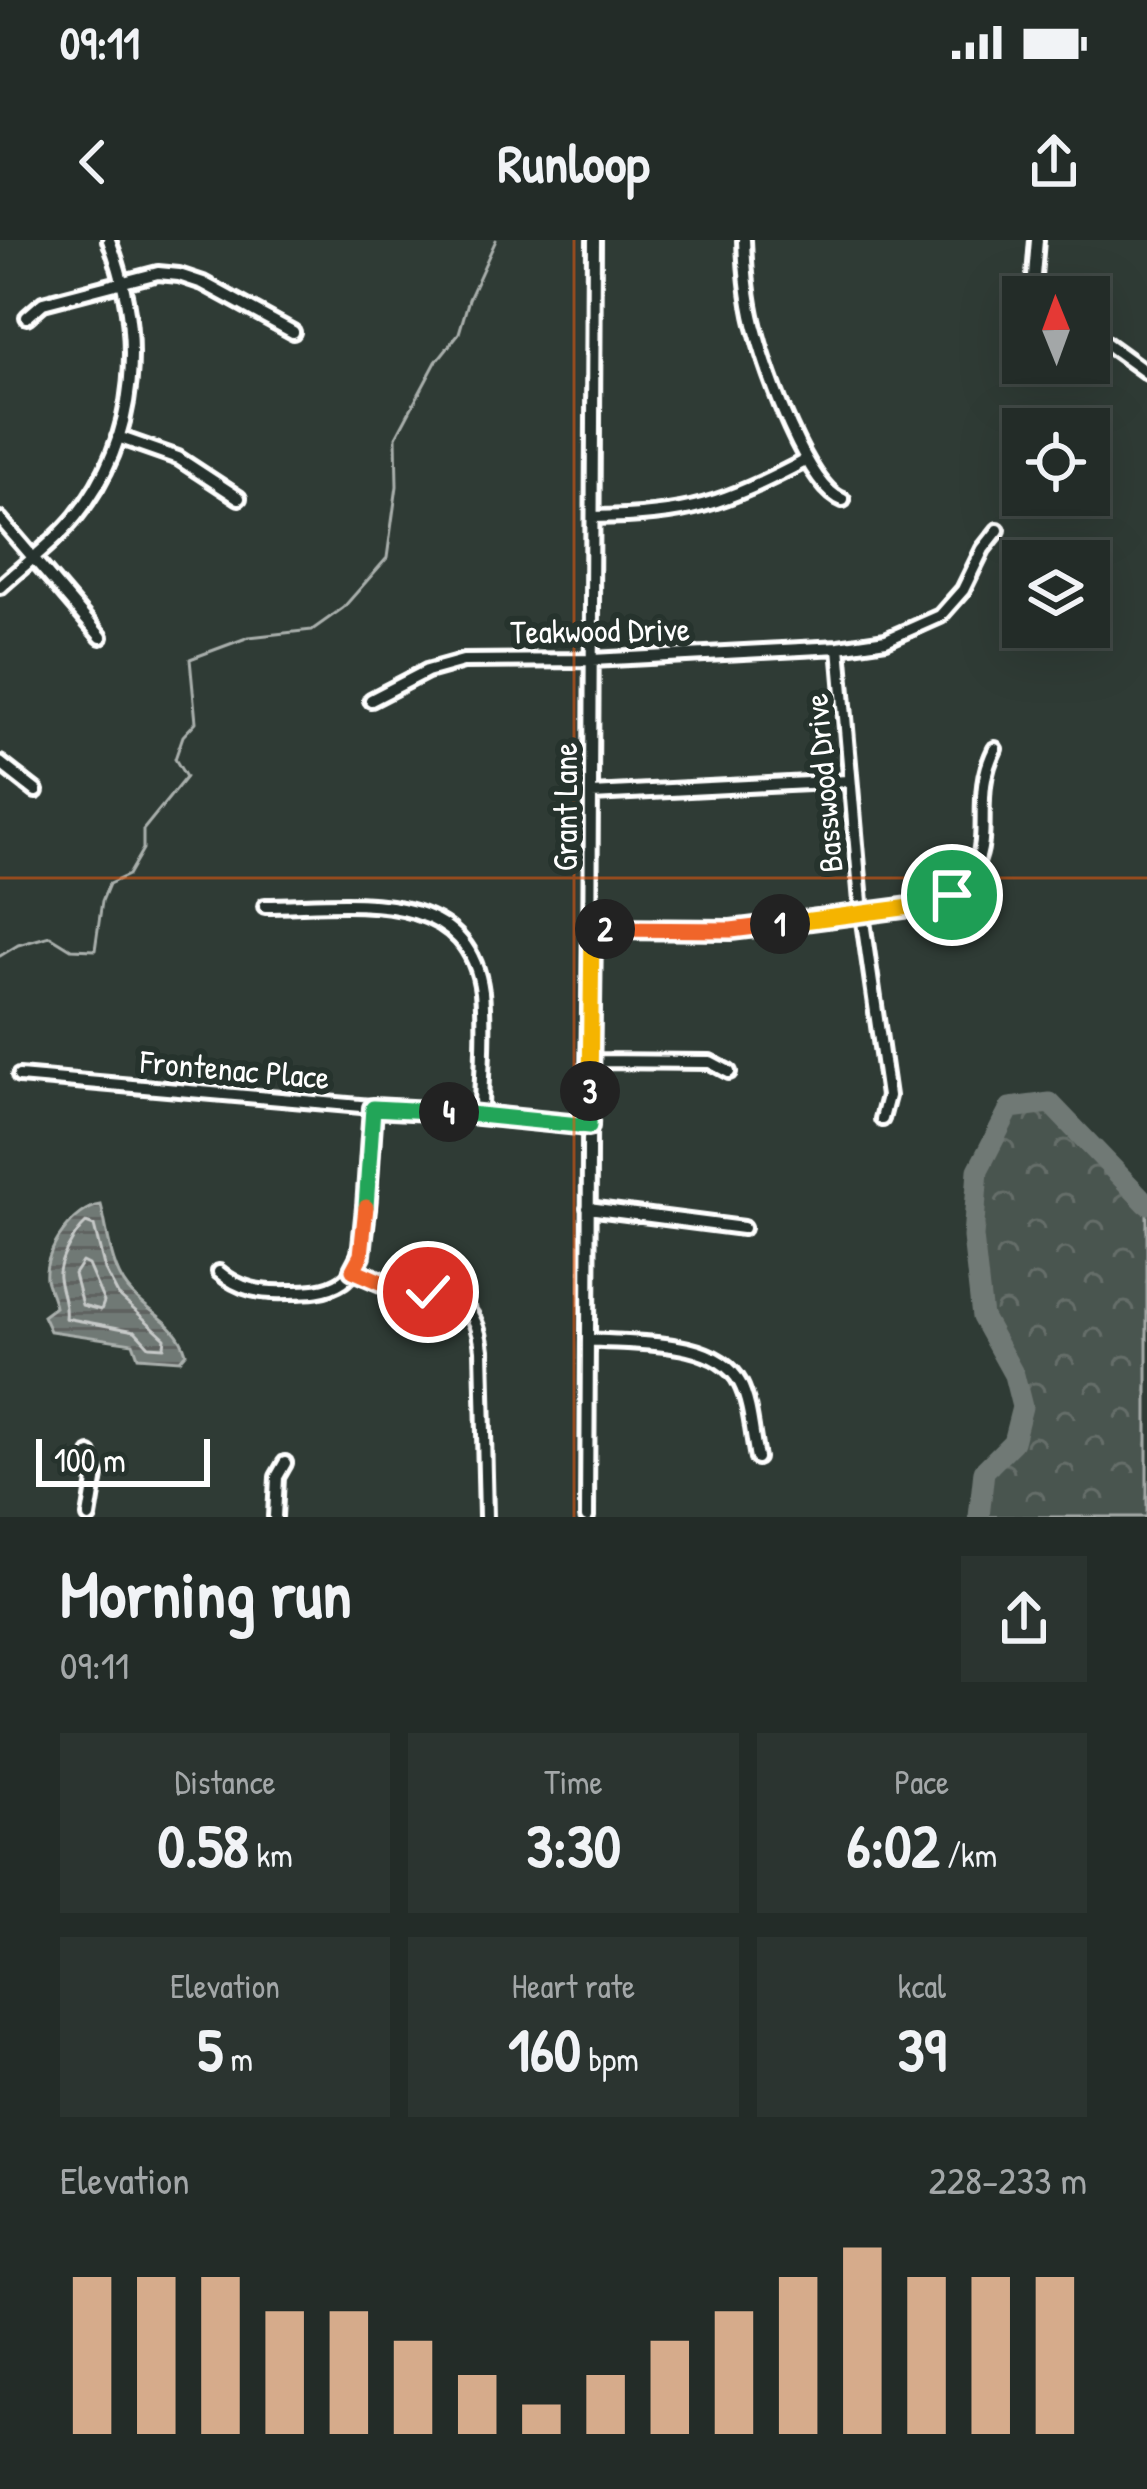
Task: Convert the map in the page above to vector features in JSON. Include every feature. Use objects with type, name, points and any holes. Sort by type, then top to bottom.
[{"type":"street","points":[[0,586],[75,517],[98,482],[118,437],[129,396],[132,319],[109,240]]},
{"type":"street","name":"Grant Lane","points":[[587,1517],[594,240]]},
{"type":"street","points":[[744,240],[756,333],[807,460],[830,495],[843,500]]},
{"type":"street","points":[[1034,276],[1036,240]]},
{"type":"street","points":[[27,317],[43,302],[158,273],[179,274],[293,332]]},
{"type":"street","points":[[1110,346],[1147,373]]},
{"type":"street","points":[[118,437],[178,458],[239,499]]},
{"type":"street","points":[[592,518],[656,517],[701,509],[807,460]]},
{"type":"street","points":[[0,519],[101,638]]},
{"type":"street","name":"Teakwood Drive","points":[[371,700],[427,671],[463,661],[592,660],[839,647],[886,640],[940,616],[963,590],[998,530]]},
{"type":"street","name":"Basswood Drive","points":[[839,647],[862,914],[888,1096],[882,1119]]},
{"type":"street","points":[[592,929],[731,930],[926,905],[952,895],[974,873],[983,843],[984,770],[995,749]]},
{"type":"street","points":[[0,763],[36,791]]},
{"type":"street","points":[[592,794],[848,781]]},
{"type":"street","points":[[265,906],[381,906],[422,912],[453,929],[476,965],[482,993],[481,1114]]},
{"type":"street","points":[[591,1061],[710,1062],[729,1072]]},
{"type":"street","name":"Frontenac Place","points":[[19,1076],[589,1126]]},
{"type":"street","points":[[219,1272],[238,1288],[280,1292],[320,1291],[343,1281],[353,1270],[363,1236],[373,1108]]},
{"type":"street","points":[[588,1208],[743,1228]]},
{"type":"street","points":[[353,1270],[395,1288],[453,1298],[471,1310],[480,1329],[482,1350],[486,1517]]},
{"type":"street","points":[[587,1340],[678,1349],[719,1360],[743,1388],[757,1458]]},
{"type":"street","points":[[89,1517],[96,1475],[90,1454]]},
{"type":"street","points":[[275,1517],[277,1477],[285,1462]]},
{"type":"green space","points":[[1050,1103],[1147,1204],[1147,1517],[980,1517],[984,1471],[1013,1442],[1022,1407],[1014,1375],[982,1317],[973,1237],[978,1170],[1010,1108]]},
{"type":"water","points":[[101,1205],[122,1280],[176,1333],[186,1353],[180,1360],[138,1357],[133,1343],[50,1331],[43,1316],[55,1307],[46,1279],[50,1256],[71,1222]]},
{"type":"waterway","points":[[0,956],[50,936],[71,949],[95,950],[109,884],[128,875],[143,849],[143,830],[186,777],[175,759],[183,736],[196,722],[190,659],[249,637],[312,630],[343,608],[387,558],[397,486],[396,437],[436,362],[459,333],[496,240]]},
{"type":"waterway","points":[[979,1517],[984,1471],[1013,1442],[1022,1407],[1014,1375],[982,1317],[973,1237],[978,1170],[1010,1108],[1050,1103],[1147,1204]]},
{"type":"route","points":[[428,1292],[395,1288],[353,1270],[361,1255],[373,1108],[589,1126],[592,929],[731,930],[926,905],[952,895]]}]
